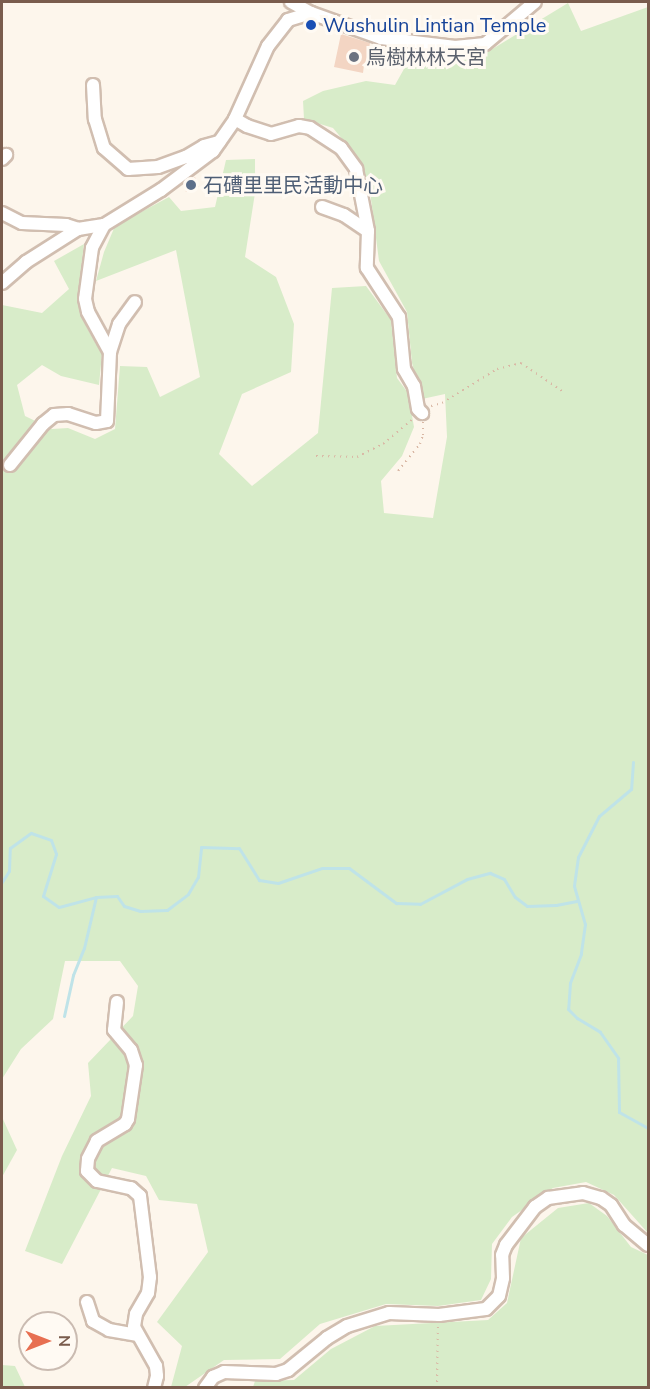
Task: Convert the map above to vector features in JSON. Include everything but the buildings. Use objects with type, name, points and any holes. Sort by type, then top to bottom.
[{"type":"lane","points":[[291,2],[311,13],[381,38],[455,48],[485,44],[535,2]]},
{"type":"lane","points":[[2,283],[26,262],[78,229],[104,225],[161,190],[213,151],[235,119],[277,31],[288,20],[311,13]]},
{"type":"lane","points":[[93,85],[95,119],[104,148],[128,169],[158,167],[186,157],[204,146],[219,142]]},
{"type":"lane","points":[[235,119],[247,126],[271,134],[300,126],[310,128],[341,148],[356,169],[368,231],[368,268],[399,317],[404,369],[414,386],[418,410],[422,413]]},
{"type":"lane","points":[[322,207],[344,214],[368,231]]},
{"type":"lane","points":[[2,213],[22,223],[66,225],[78,229]]},
{"type":"lane","points":[[104,225],[92,248],[86,299],[88,312],[110,352]]},
{"type":"lane","points":[[9,465],[43,424],[54,415],[68,414],[96,423],[106,421],[110,352],[119,324],[135,302]]},
{"type":"lane","points":[[117,1002],[114,1030],[131,1050],[136,1065],[128,1119],[125,1124],[97,1141],[88,1159],[87,1171],[97,1181],[131,1188],[140,1196],[150,1277],[148,1293],[136,1314],[134,1327],[137,1335],[150,1350],[156,1366],[157,1376],[154,1388]]},
{"type":"lane","points":[[204,1388],[213,1377],[224,1372],[276,1374],[288,1370],[327,1338],[347,1326],[389,1313],[439,1315],[486,1309],[499,1296],[503,1278],[502,1255],[506,1245],[536,1207],[549,1198],[583,1193],[601,1198],[611,1205],[624,1225],[648,1245]]},
{"type":"lane","points":[[87,1302],[93,1321],[109,1330],[137,1335]]},
{"type":"path","points":[[316,456],[357,457],[382,444],[426,408],[442,403],[497,369],[521,363],[565,393]]},
{"type":"path","points":[[398,471],[420,444],[423,435],[422,413]]},
{"type":"path","points":[[437,1388],[439,1315]]},
{"type":"green space","points":[[568,3],[581,31],[648,7],[648,1233],[614,1195],[586,1182],[553,1188],[512,1217],[492,1244],[491,1279],[481,1300],[438,1306],[386,1304],[320,1324],[280,1359],[224,1360],[185,1387],[171,1387],[182,1346],[157,1322],[208,1252],[197,1204],[159,1200],[146,1176],[112,1168],[62,1264],[25,1251],[62,1156],[91,1096],[88,1063],[133,1016],[138,986],[120,961],[65,961],[53,1019],[21,1049],[2,1079],[2,305],[42,313],[69,289],[54,261],[84,244],[78,295],[87,328],[102,354],[99,385],[61,376],[42,365],[17,385],[25,416],[52,429],[68,428],[95,439],[115,429],[120,366],[147,367],[160,397],[200,377],[176,250],[96,281],[104,252],[115,226],[169,197],[181,211],[215,207],[226,160],[255,159],[255,193],[245,257],[276,277],[294,324],[291,372],[242,394],[219,454],[252,486],[318,433],[332,288],[366,286],[391,320],[397,378],[408,393],[414,427],[402,456],[381,481],[384,513],[433,518],[447,437],[445,394],[422,399],[412,363],[407,312],[379,261],[369,184],[353,152],[333,128],[304,119],[303,101],[323,91],[366,81],[395,85],[409,60],[456,63],[494,48]]},
{"type":"green space","points":[[2,1117],[17,1150],[2,1177]]},
{"type":"green space","points":[[589,1203],[607,1216],[631,1247],[648,1255],[648,1387],[253,1387],[255,1381],[294,1380],[331,1349],[375,1326],[488,1320],[507,1303],[521,1238],[558,1208]]},
{"type":"green space","points":[[2,1365],[15,1366],[25,1387],[2,1387]]},
{"type":"waterway","points":[[633,762],[631,789],[599,816],[578,857],[574,886],[585,924],[581,954],[570,983],[568,1009],[577,1018],[600,1032],[618,1058],[619,1112],[648,1128]]},
{"type":"waterway","points":[[2,882],[9,871],[10,848],[31,833],[51,840],[56,854],[43,896],[59,907],[96,897],[117,896],[124,906],[140,911],[167,910],[188,894],[198,877],[201,847],[239,848],[259,880],[278,883],[322,868],[349,868],[396,903],[420,904],[467,879],[490,873],[504,879],[515,897],[527,906],[556,905],[577,901]]},
{"type":"waterway","points":[[64,1016],[73,975],[84,948],[96,897]]},
{"type":"place","name":"Wushulin Lintian Temple","points":[[311,25]]},
{"type":"place","name":"烏樹林林天宮","points":[[354,57]]},
{"type":"place","name":"石𥕢里里民活動中心","points":[[191,185]]}]
